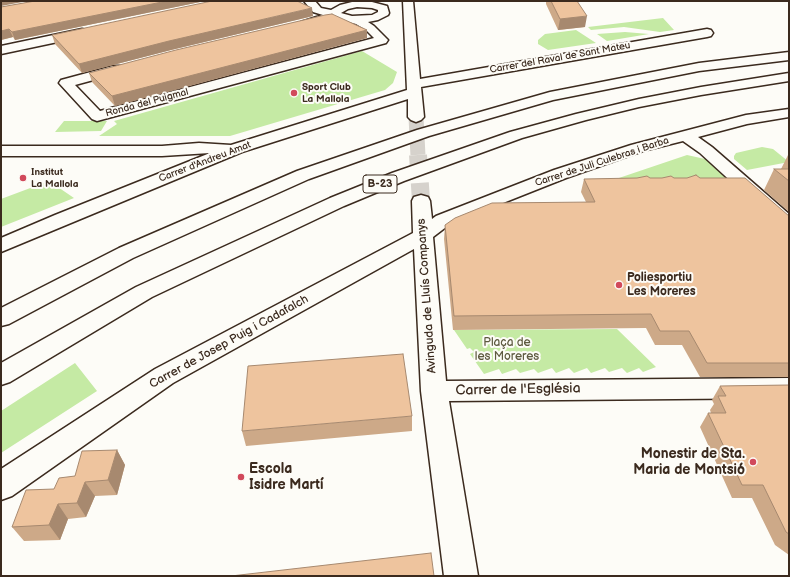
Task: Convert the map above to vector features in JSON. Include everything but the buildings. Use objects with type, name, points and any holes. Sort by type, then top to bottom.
[{"type":"main road","name":"Ronda del Puigmal","points":[[133,65],[66,83],[97,116],[382,40],[370,28],[354,19],[317,10],[309,1]]},
{"type":"main road","points":[[408,1],[416,117]]},
{"type":"main road","points":[[291,27],[326,18],[344,6],[372,4],[383,8],[384,13],[374,18],[354,19]]},
{"type":"main road","points":[[1,50],[94,30]]},
{"type":"main road","name":"Carrer del Raval de Sant Mateu","points":[[414,88],[707,33]]},
{"type":"main road","points":[[1,318],[126,253],[303,175],[423,133],[543,98],[603,84],[699,67],[789,56]]},
{"type":"main road","name":"B-23","points":[[1,375],[144,292],[338,202],[398,177],[516,135],[639,103],[701,91],[789,77]]},
{"type":"main road","name":"Carrer d'Andreu Amat","points":[[1,246],[62,218],[236,149],[414,88]]},
{"type":"main road","name":"Carrer de Juli Culebras i Barba","points":[[424,235],[443,220],[560,174],[637,148],[746,120],[789,113]]},
{"type":"main road","points":[[685,135],[706,150],[789,224]]},
{"type":"main road","points":[[1,151],[162,151],[199,148],[236,149]]},
{"type":"main road","points":[[180,150],[197,157],[210,159]]},
{"type":"main road","points":[[162,151],[177,157],[180,171]]},
{"type":"main road","name":"Avinguda de Lluís Companys","points":[[421,201],[434,391]]},
{"type":"main road","name":"Carrer de Josep Puig i Cadafalch","points":[[1,486],[164,376],[424,235]]},
{"type":"main road","name":"Carrer de l'Església","points":[[434,391],[789,388]]},
{"type":"main road","points":[[434,391],[461,576]]},
{"type":"green space","points":[[663,18],[674,30],[660,32],[624,27],[591,30],[588,27]]},
{"type":"green space","points":[[576,30],[596,43],[548,50],[538,44],[538,40],[545,34]]},
{"type":"green space","points":[[625,32],[649,34],[607,41],[597,34]]},
{"type":"green space","name":"Sport Club La Mallola","points":[[362,51],[397,72],[393,83],[385,90],[230,136],[99,136],[117,124],[114,121]]},
{"type":"green space","points":[[64,121],[107,121],[101,131],[55,132]]},
{"type":"green space","points":[[762,147],[773,149],[789,162],[747,170],[734,159],[736,153]]},
{"type":"green space","points":[[687,155],[714,161],[741,185],[610,181]]},
{"type":"green space","points":[[49,181],[74,198],[1,227],[1,199]]},
{"type":"green space","name":"Plaça de les Moreres","points":[[617,329],[656,367],[643,372],[639,368],[627,373],[622,368],[609,372],[605,368],[591,373],[587,368],[574,373],[569,368],[556,373],[552,368],[538,373],[534,369],[520,373],[516,369],[502,374],[499,369],[484,374],[470,354],[474,352],[470,348],[467,349],[454,330]]},
{"type":"green space","points":[[75,363],[97,391],[1,453],[1,411]]},
{"type":"tunnel","points":[[416,117],[418,156]]},
{"type":"tunnel","points":[[418,155],[421,201]]},
{"type":"place","name":"Sport Club La Mallola","points":[[294,93]]},
{"type":"place","name":"Institut La Mallola","points":[[23,178]]},
{"type":"place","name":"Poliesportiu Les Moreres","points":[[619,285]]},
{"type":"place","name":"Monestir de Sta. Maria de Montsió","points":[[753,462]]},
{"type":"place","name":"Escola Isidre Martí","points":[[241,477]]}]
